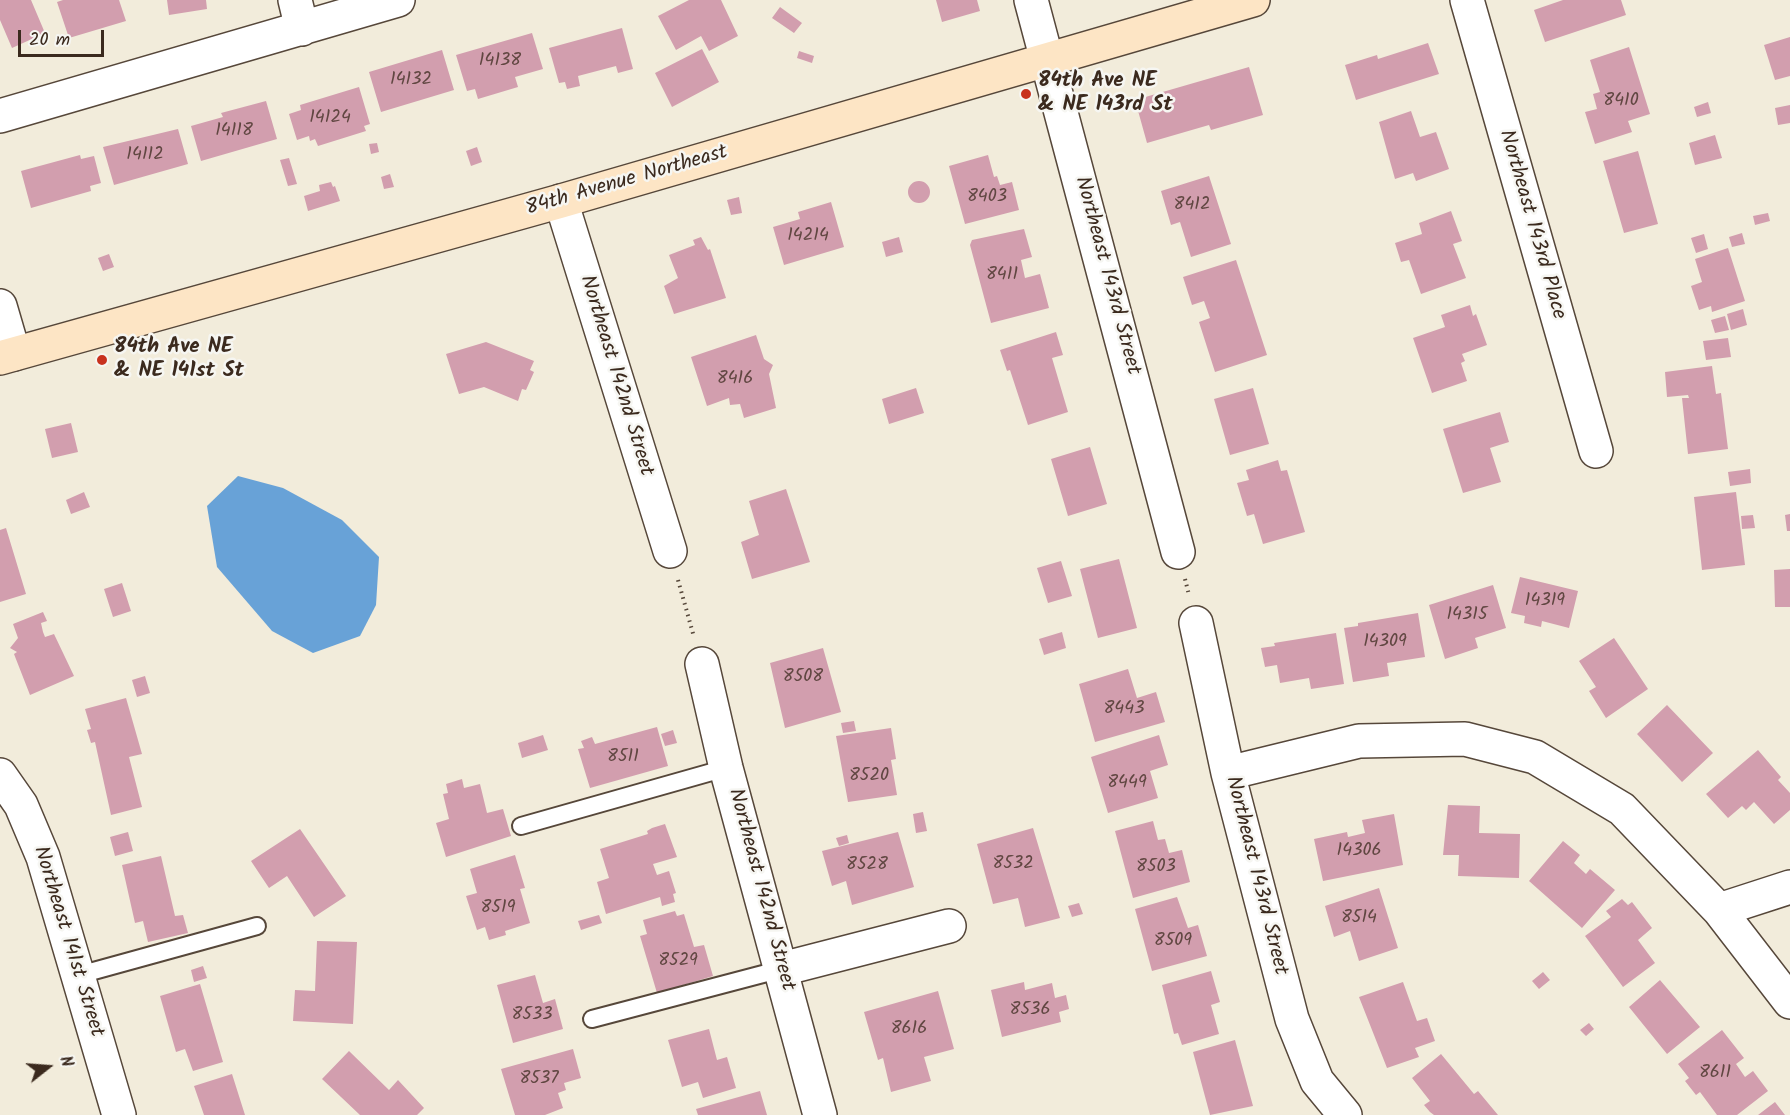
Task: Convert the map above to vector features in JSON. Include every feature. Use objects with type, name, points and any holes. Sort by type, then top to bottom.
[{"type":"street","points":[[0,116],[299,15],[398,0]]},
{"type":"street","name":"Northeast 143rd Street","points":[[1031,0],[1178,552]]},
{"type":"street","name":"84th Avenue Northeast","points":[[7,356],[561,201],[1253,0]]},
{"type":"street","name":"Northeast 143rd Place","points":[[1467,0],[1596,451]]},
{"type":"street","name":"Northeast 142nd Street","points":[[561,201],[670,551]]},
{"type":"street","points":[[0,306],[7,356]]},
{"type":"street","name":"Northeast 143rd Street","points":[[1196,623],[1228,773],[1292,1019],[1317,1081],[1345,1115]]},
{"type":"street","name":"Northeast 142nd Street","points":[[702,664],[726,768],[820,1115]]},
{"type":"street","points":[[1228,773],[1359,741],[1465,740],[1535,757],[1622,808],[1719,910],[1790,1002]]},
{"type":"street","name":"Northeast 141st Street","points":[[0,775],[21,805],[43,857],[119,1115]]},
{"type":"street","points":[[1719,910],[1790,887]]},
{"type":"street","points":[[782,969],[949,926]]},
{"type":"lane","points":[[521,826],[726,768]]},
{"type":"lane","points":[[79,975],[257,926]]},
{"type":"lane","points":[[592,1019],[782,969]]},
{"type":"path","points":[[670,551],[702,664]]},
{"type":"path","points":[[1178,552],[1196,623]]},
{"type":"water","points":[[238,476],[283,488],[342,520],[379,557],[376,605],[360,636],[313,653],[272,631],[217,567],[207,506]]},
{"type":"building","points":[[0,0],[31,0],[45,33],[12,48],[0,20]]},
{"type":"building","points":[[63,0],[119,0],[126,21],[69,38],[57,2]]},
{"type":"building","points":[[167,0],[206,0],[207,9],[169,15]]},
{"type":"building","points":[[689,0],[721,0],[738,36],[709,51],[701,36],[676,50],[658,16]]},
{"type":"building","points":[[936,0],[977,0],[980,11],[942,22]]},
{"type":"building","points":[[1563,0],[1621,0],[1626,15],[1545,42],[1534,10]]},
{"type":"building","points":[[780,7],[802,23],[794,33],[772,18]]},
{"type":"building","points":[[622,28],[633,69],[618,73],[616,66],[578,76],[580,86],[567,89],[565,82],[559,83],[549,48]]},
{"type":"building","points":[[532,33],[543,69],[515,77],[518,87],[478,99],[475,89],[467,91],[456,55]]},
{"type":"building","points":[[1790,37],[1790,76],[1775,80],[1764,45]]},
{"type":"building","points":[[1428,43],[1439,74],[1356,100],[1345,65],[1377,55],[1378,59]]},
{"type":"building","points":[[1629,47],[1650,114],[1628,121],[1632,132],[1595,144],[1585,112],[1597,109],[1593,94],[1600,92],[1590,60]]},
{"type":"building","points":[[702,49],[719,82],[672,107],[655,73]]},
{"type":"building","points":[[442,50],[454,90],[381,112],[369,72]]},
{"type":"building","points":[[799,51],[814,56],[812,63],[797,58]]},
{"type":"building","points":[[1249,67],[1263,115],[1211,130],[1209,125],[1147,143],[1135,100]]},
{"type":"building","points":[[359,87],[370,124],[364,126],[366,131],[318,146],[315,139],[310,141],[309,136],[297,140],[289,114],[301,110],[300,105]]},
{"type":"building","points":[[266,101],[277,139],[201,161],[191,126],[223,117],[221,113]]},
{"type":"building","points":[[1708,102],[1711,113],[1697,117],[1694,107]]},
{"type":"building","points":[[1790,105],[1790,123],[1778,125],[1775,108]]},
{"type":"building","points":[[1411,111],[1420,137],[1436,132],[1449,169],[1416,181],[1413,173],[1395,179],[1379,122]]},
{"type":"building","points":[[178,129],[188,164],[114,185],[103,147]]},
{"type":"building","points":[[1715,135],[1722,158],[1695,165],[1689,143]]},
{"type":"building","points":[[377,143],[379,152],[371,154],[369,144]]},
{"type":"building","points":[[477,147],[482,162],[471,166],[466,151]]},
{"type":"building","points":[[1638,151],[1658,224],[1624,233],[1603,161]]},
{"type":"building","points":[[80,155],[81,159],[94,156],[101,183],[90,186],[91,191],[31,208],[21,171]]},
{"type":"building","points":[[988,155],[994,177],[997,176],[1000,185],[1012,182],[1019,210],[965,224],[949,166]]},
{"type":"building","points":[[289,158],[297,184],[288,186],[280,160]]},
{"type":"building","points":[[390,174],[394,187],[384,189],[381,177]]},
{"type":"building","points":[[1209,176],[1231,244],[1191,257],[1180,222],[1171,225],[1161,191]]},
{"type":"building","points":[[915,181],[923,181],[930,188],[930,196],[923,203],[915,203],[908,196],[908,188]]},
{"type":"building","points":[[331,182],[333,187],[335,186],[340,201],[308,211],[304,196],[320,191],[319,185]]},
{"type":"building","points":[[739,197],[742,213],[731,215],[727,200]]},
{"type":"building","points":[[831,202],[844,247],[784,265],[773,227],[800,219],[798,212]]},
{"type":"building","points":[[1451,211],[1462,241],[1453,244],[1466,278],[1421,294],[1409,260],[1401,262],[1395,243],[1422,234],[1419,223]]},
{"type":"building","points":[[1768,213],[1770,221],[1755,225],[1753,216]]},
{"type":"building","points":[[1024,229],[1032,257],[1021,260],[1025,278],[1040,274],[1049,308],[991,323],[970,245],[972,240]]},
{"type":"building","points":[[1742,233],[1745,244],[1732,247],[1729,237]]},
{"type":"building","points":[[1704,234],[1708,249],[1696,253],[1691,238]]},
{"type":"building","points":[[701,237],[708,250],[710,249],[726,298],[674,314],[664,286],[678,278],[669,255],[695,245],[693,240]]},
{"type":"building","points":[[899,237],[903,252],[886,257],[882,242]]},
{"type":"building","points":[[1728,248],[1745,301],[1712,312],[1711,306],[1699,310],[1691,286],[1702,282],[1695,259]]},
{"type":"building","points":[[109,254],[114,267],[103,271],[98,258]]},
{"type":"building","points":[[1236,260],[1267,355],[1215,372],[1199,322],[1210,318],[1204,301],[1192,305],[1183,277]]},
{"type":"building","points":[[1470,305],[1473,316],[1476,314],[1487,345],[1462,354],[1465,361],[1461,363],[1467,381],[1432,393],[1413,338],[1445,327],[1441,315]]},
{"type":"building","points":[[1743,309],[1747,325],[1731,330],[1727,314]]},
{"type":"building","points":[[1725,316],[1729,330],[1715,333],[1711,320]]},
{"type":"building","points":[[1056,332],[1063,355],[1052,358],[1068,412],[1028,425],[1010,370],[1007,371],[1000,350]]},
{"type":"building","points":[[756,335],[764,359],[773,365],[769,374],[776,408],[744,418],[740,404],[730,405],[729,398],[707,406],[691,357]]},
{"type":"building","points":[[1728,338],[1731,357],[1706,360],[1703,341]]},
{"type":"building","points":[[486,342],[534,361],[530,370],[534,372],[526,390],[522,389],[518,401],[484,387],[459,394],[446,354]]},
{"type":"building","points":[[1712,366],[1716,394],[1721,393],[1728,449],[1688,454],[1682,398],[1689,398],[1688,395],[1667,397],[1665,372]]},
{"type":"building","points":[[916,388],[924,413],[889,424],[882,399]]},
{"type":"building","points":[[1253,388],[1269,444],[1230,455],[1214,399]]},
{"type":"building","points":[[1500,412],[1509,442],[1490,448],[1501,482],[1463,493],[1443,429]]},
{"type":"building","points":[[71,423],[78,452],[52,458],[45,429]]},
{"type":"building","points":[[1090,447],[1107,504],[1068,516],[1051,459]]},
{"type":"building","points":[[1278,460],[1281,471],[1287,470],[1305,532],[1263,544],[1254,514],[1247,516],[1237,483],[1249,480],[1246,470]]},
{"type":"building","points":[[1750,469],[1751,483],[1730,486],[1728,472]]},
{"type":"building","points":[[786,489],[810,562],[752,579],[741,542],[759,535],[749,501]]},
{"type":"building","points":[[84,492],[90,507],[71,514],[66,500]]},
{"type":"building","points":[[1736,492],[1745,565],[1702,570],[1694,497]]},
{"type":"building","points":[[1790,514],[1790,531],[1787,531],[1785,515]]},
{"type":"building","points":[[1753,515],[1755,528],[1742,529],[1741,516]]},
{"type":"building","points":[[6,528],[26,594],[0,602],[0,530]]},
{"type":"building","points":[[1119,559],[1137,628],[1098,638],[1080,569]]},
{"type":"building","points":[[1061,561],[1072,596],[1048,603],[1037,568]]},
{"type":"building","points":[[1790,569],[1790,607],[1775,607],[1774,570]]},
{"type":"building","points":[[1520,577],[1578,591],[1569,628],[1542,621],[1541,627],[1524,623],[1525,616],[1511,613]]},
{"type":"building","points":[[122,583],[131,611],[113,617],[104,589]]},
{"type":"building","points":[[1493,585],[1506,628],[1475,638],[1478,648],[1445,659],[1429,605]]},
{"type":"building","points":[[43,612],[47,621],[41,623],[45,637],[54,634],[74,676],[30,695],[14,654],[17,652],[10,648],[18,638],[13,624]]},
{"type":"building","points":[[1418,613],[1425,657],[1387,663],[1389,676],[1353,682],[1344,628],[1358,626],[1358,623]]},
{"type":"building","points":[[1062,632],[1066,648],[1044,655],[1039,639]]},
{"type":"building","points":[[1336,633],[1344,684],[1311,689],[1309,678],[1280,683],[1277,665],[1265,667],[1261,648],[1275,646],[1274,643]]},
{"type":"building","points":[[1614,638],[1648,689],[1606,718],[1589,691],[1596,687],[1579,661]]},
{"type":"building","points":[[823,648],[841,712],[785,728],[770,663]]},
{"type":"building","points":[[1128,669],[1137,698],[1156,692],[1165,722],[1095,742],[1079,684]]},
{"type":"building","points":[[145,676],[150,693],[137,697],[132,680]]},
{"type":"building","points":[[126,698],[142,754],[129,757],[142,807],[111,815],[95,742],[91,743],[87,730],[91,729],[85,709]]},
{"type":"building","points":[[1667,705],[1713,753],[1682,782],[1637,734]]},
{"type":"building","points":[[854,721],[856,731],[843,733],[841,723]]},
{"type":"building","points":[[657,727],[668,766],[590,788],[578,749],[584,748],[581,741],[592,737],[595,744]]},
{"type":"building","points":[[891,728],[896,759],[891,760],[897,795],[848,802],[836,736]]},
{"type":"building","points":[[673,730],[677,743],[665,746],[661,734]]},
{"type":"building","points":[[543,735],[548,750],[522,758],[518,743]]},
{"type":"building","points":[[1159,735],[1168,765],[1150,771],[1158,798],[1108,813],[1091,757]]},
{"type":"building","points":[[1758,750],[1781,777],[1778,780],[1790,793],[1790,810],[1774,824],[1754,802],[1746,810],[1742,806],[1728,818],[1706,794]]},
{"type":"building","points":[[462,779],[464,788],[480,784],[487,813],[503,809],[511,836],[446,857],[436,823],[449,819],[443,794],[448,793],[446,784]]},
{"type":"building","points":[[1448,805],[1480,806],[1479,833],[1520,834],[1519,878],[1458,876],[1459,855],[1443,855]]},
{"type":"building","points":[[923,812],[927,831],[916,833],[913,814]]},
{"type":"building","points":[[1394,814],[1403,865],[1323,881],[1314,839],[1347,832],[1348,837],[1365,833],[1362,820]]},
{"type":"building","points":[[1153,821],[1158,840],[1165,839],[1169,853],[1182,850],[1190,882],[1133,898],[1115,831]]},
{"type":"building","points":[[665,824],[677,857],[653,864],[657,875],[669,871],[676,893],[673,894],[675,902],[662,906],[660,897],[606,914],[597,882],[609,878],[600,849],[648,834],[647,831],[652,828]]},
{"type":"building","points":[[1033,828],[1060,918],[1025,927],[1018,898],[993,904],[977,844]]},
{"type":"building","points":[[300,829],[346,896],[314,917],[287,876],[269,888],[251,861]]},
{"type":"building","points":[[128,832],[133,851],[115,856],[110,837]]},
{"type":"building","points":[[898,832],[914,887],[852,905],[846,881],[832,886],[822,851]]},
{"type":"building","points":[[847,835],[849,843],[839,846],[836,838]]},
{"type":"building","points":[[1563,841],[1580,855],[1574,863],[1586,874],[1590,869],[1615,890],[1582,928],[1529,881]]},
{"type":"building","points":[[515,855],[525,888],[520,889],[530,923],[505,931],[506,935],[489,940],[485,927],[477,930],[466,896],[477,893],[470,869]]},
{"type":"building","points":[[161,856],[175,916],[183,915],[188,933],[148,942],[143,921],[135,923],[122,865]]},
{"type":"building","points":[[1379,888],[1398,948],[1359,961],[1350,931],[1334,937],[1325,906]]},
{"type":"building","points":[[1177,897],[1188,928],[1198,925],[1207,956],[1152,971],[1135,909]]},
{"type":"building","points":[[1622,899],[1628,905],[1632,902],[1652,928],[1638,940],[1655,963],[1623,987],[1585,936],[1611,917],[1606,911]]},
{"type":"building","points":[[1079,903],[1083,914],[1072,917],[1068,906]]},
{"type":"building","points":[[675,911],[677,916],[684,914],[694,947],[704,945],[713,976],[657,993],[640,936],[647,934],[643,920]]},
{"type":"building","points":[[599,915],[602,923],[581,930],[578,921]]},
{"type":"building","points":[[317,941],[357,942],[353,1024],[293,1021],[295,990],[315,991]]},
{"type":"building","points":[[203,966],[207,978],[194,982],[191,970]]},
{"type":"building","points":[[1211,971],[1220,1002],[1211,1005],[1219,1034],[1182,1045],[1178,1033],[1174,1034],[1162,985]]},
{"type":"building","points":[[1543,972],[1550,980],[1539,989],[1532,981]]},
{"type":"building","points":[[535,975],[543,1003],[555,999],[563,1029],[513,1043],[497,985]]},
{"type":"building","points":[[1660,980],[1700,1027],[1667,1054],[1629,1007]]},
{"type":"building","points":[[1024,982],[1025,990],[1052,983],[1055,998],[1066,995],[1069,1009],[1059,1012],[1061,1022],[1002,1037],[991,990]]},
{"type":"building","points":[[1403,982],[1417,1021],[1427,1018],[1435,1041],[1415,1048],[1419,1057],[1387,1068],[1359,997]]},
{"type":"building","points":[[200,984],[223,1062],[193,1071],[185,1049],[176,1052],[160,996]]},
{"type":"building","points":[[938,991],[954,1049],[924,1057],[931,1081],[891,1092],[883,1058],[878,1060],[864,1012]]},
{"type":"building","points":[[1589,1023],[1594,1029],[1586,1036],[1580,1030]]},
{"type":"building","points":[[709,1029],[717,1060],[727,1057],[736,1088],[703,1098],[698,1082],[682,1087],[668,1040]]},
{"type":"building","points":[[1722,1030],[1744,1058],[1736,1064],[1745,1077],[1753,1071],[1768,1091],[1737,1115],[1717,1115],[1700,1092],[1696,1095],[1685,1081],[1689,1078],[1678,1064]]},
{"type":"building","points":[[1235,1040],[1253,1106],[1210,1115],[1193,1052]]},
{"type":"building","points":[[573,1049],[581,1078],[564,1083],[566,1090],[558,1093],[563,1108],[545,1115],[515,1115],[501,1069]]},
{"type":"building","points":[[349,1051],[389,1090],[398,1080],[424,1108],[417,1115],[360,1115],[322,1079]]},
{"type":"building","points":[[1441,1054],[1474,1094],[1478,1091],[1498,1115],[1434,1115],[1430,1112],[1424,1105],[1430,1101],[1412,1078]]},
{"type":"building","points":[[232,1074],[245,1115],[204,1115],[194,1086]]},
{"type":"building","points":[[760,1091],[767,1115],[698,1115],[696,1109]]},
{"type":"building","points":[[1775,1102],[1785,1115],[1758,1115]]},
{"type":"place","name":"84th Ave NE & NE 143rd St","points":[[1026,94]]},
{"type":"place","name":"84th Ave NE & NE 141st St","points":[[102,360]]}]
